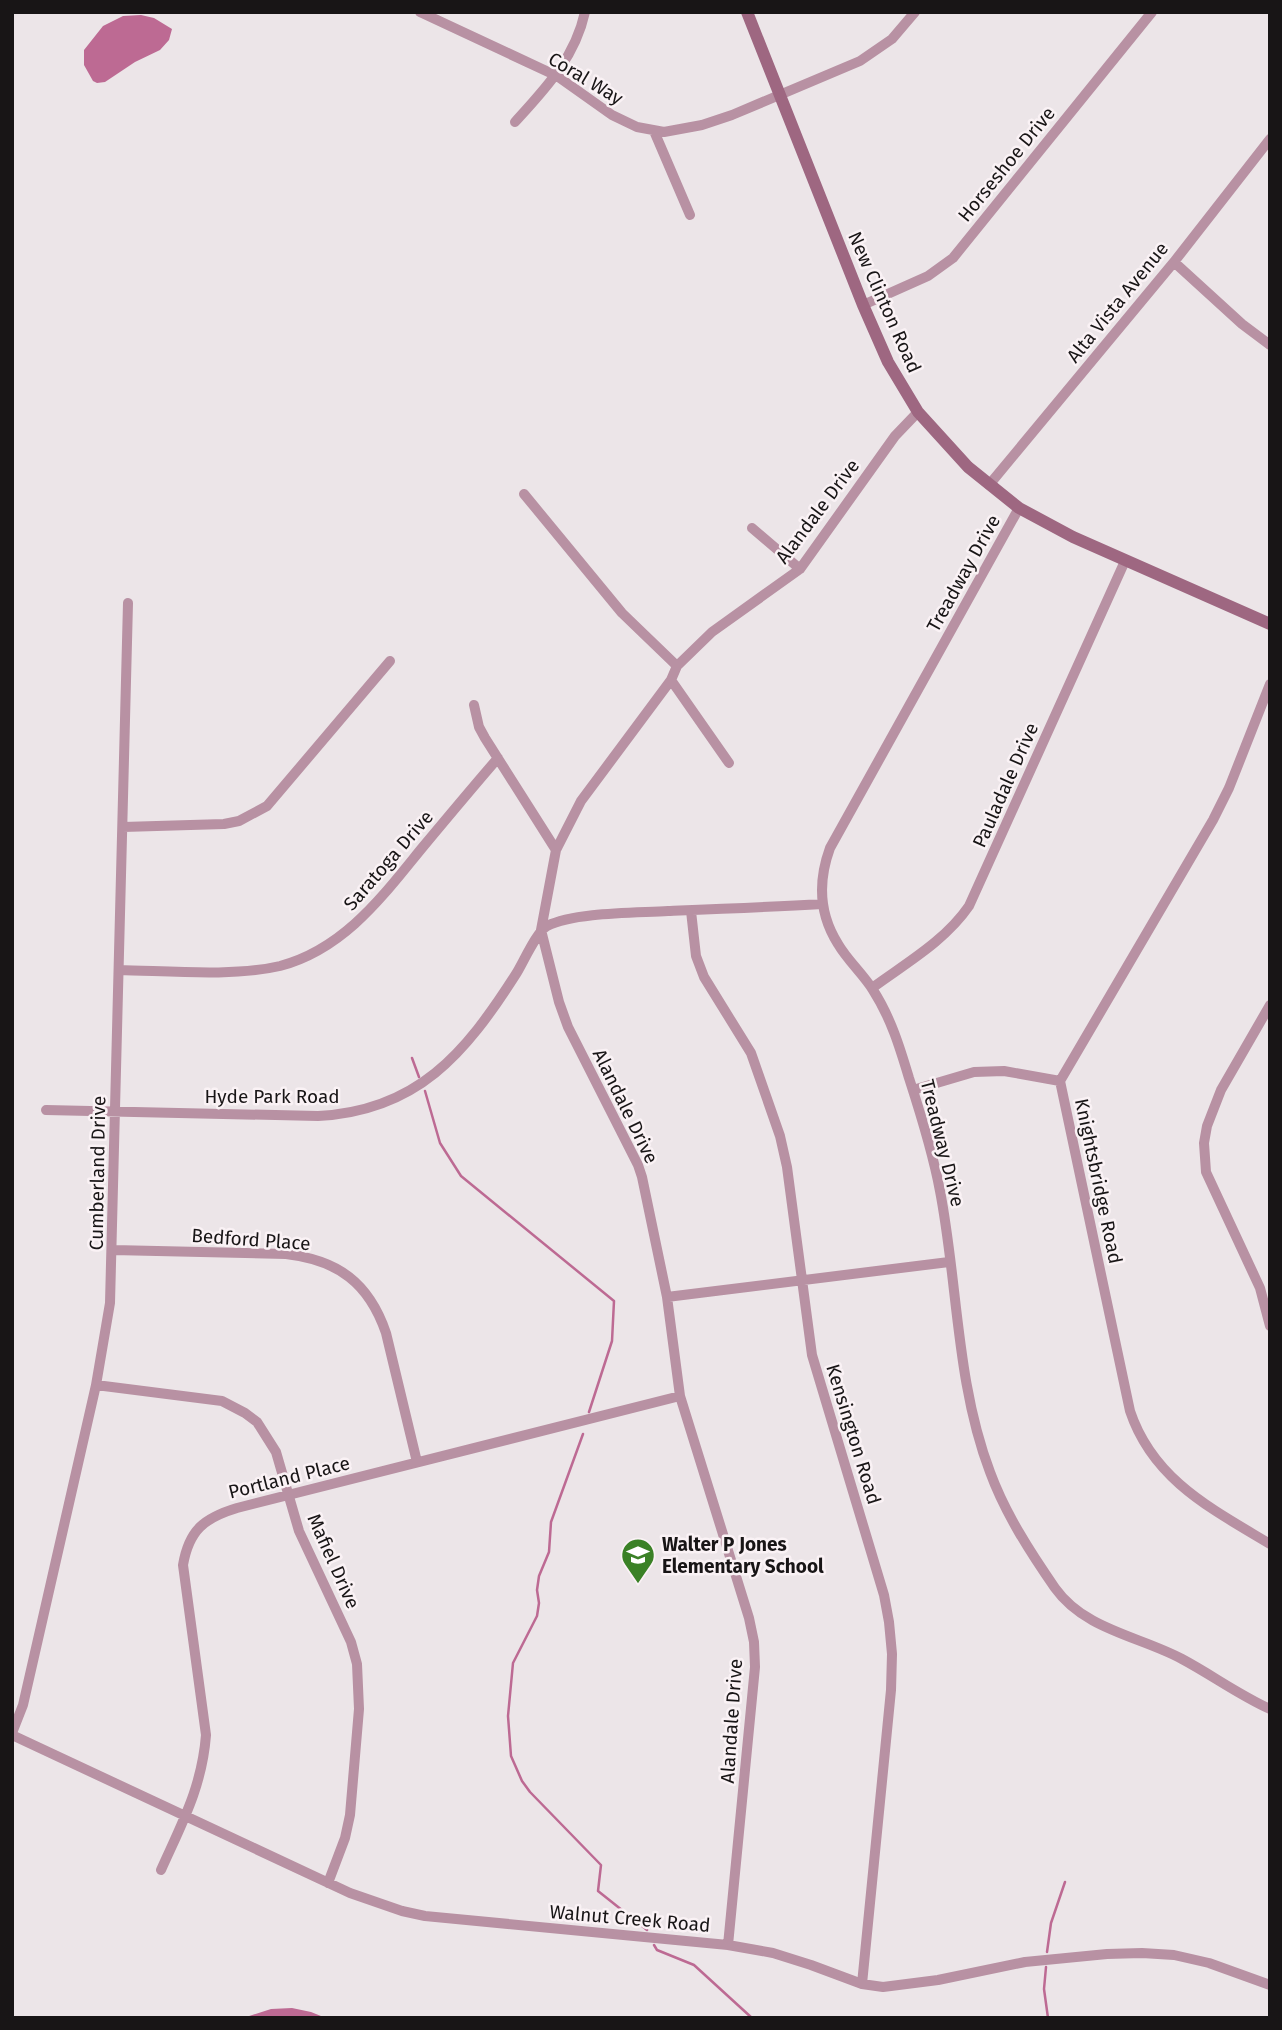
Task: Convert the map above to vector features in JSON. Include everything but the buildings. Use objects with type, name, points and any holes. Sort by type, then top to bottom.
[{"type":"street","name":"Coral Way","points":[[420,12],[556,76],[612,115],[636,127],[664,132],[702,125],[780,94]]},
{"type":"street","points":[[515,122],[556,76],[577,37],[584,12]]},
{"type":"street","name":"New Clinton Road","points":[[747,12],[888,362],[918,412],[951,451],[1019,508],[1073,537],[1270,624]]},
{"type":"street","points":[[780,94],[872,54],[892,39],[915,12]]},
{"type":"street","name":"Horseshoe Drive","points":[[863,305],[928,276],[953,258],[1152,12]]},
{"type":"street","points":[[654,131],[690,215]]},
{"type":"street","name":"Alta Vista Avenue","points":[[989,485],[1174,262],[1270,139]]},
{"type":"street","points":[[1174,262],[1242,324],[1270,345]]},
{"type":"street","name":"Alandale Drive","points":[[729,1945],[755,1667],[754,1642],[749,1618],[680,1396],[667,1297],[638,1165],[568,1027],[541,930],[555,850],[594,780],[671,680],[677,666],[712,632],[800,569],[894,436],[918,412]]},
{"type":"street","points":[[524,494],[622,613],[677,666]]},
{"type":"street","name":"Treadway Drive","points":[[1019,508],[830,848],[822,875],[822,904],[838,946],[872,988],[896,1035],[913,1090],[940,1191],[976,1430],[1004,1505],[1056,1589],[1077,1612],[1163,1650],[1270,1709]]},
{"type":"street","points":[[752,528],[800,569]]},
{"type":"street","name":"Pauladale Drive","points":[[872,988],[937,940],[957,923],[969,906],[1125,561]]},
{"type":"street","name":"Cumberland Drive","points":[[12,1734],[23,1705],[108,1325],[113,1250],[128,603]]},
{"type":"street","points":[[123,827],[224,824],[239,821],[267,806],[390,661]]},
{"type":"street","points":[[671,680],[729,763]]},
{"type":"street","name":"Knightsbridge Road","points":[[1270,684],[1229,788],[1213,820],[1060,1081],[1135,1426],[1147,1450],[1171,1477],[1206,1505],[1270,1544]]},
{"type":"street","points":[[474,705],[480,727],[555,850]]},
{"type":"street","name":"Saratoga Drive","points":[[119,970],[262,969],[309,955],[335,941],[367,914],[498,758]]},
{"type":"street","points":[[541,930],[558,922],[624,913],[822,904]]},
{"type":"street","name":"Kensington Road","points":[[691,911],[696,956],[704,977],[751,1053],[780,1136],[787,1167],[812,1355],[874,1560],[889,1622],[891,1690],[862,1984]]},
{"type":"street","name":"Hyde Park Road","points":[[46,1110],[318,1116],[342,1115],[370,1109],[391,1101],[430,1078],[466,1042],[510,984],[541,930]]},
{"type":"street","points":[[1270,1005],[1221,1090],[1206,1126],[1204,1143],[1206,1172],[1260,1288],[1270,1326]]},
{"type":"street","points":[[913,1090],[974,1072],[1004,1071],[1060,1081]]},
{"type":"street","name":"Bedford Place","points":[[113,1250],[286,1254],[309,1257],[332,1266],[353,1279],[373,1303],[383,1324],[417,1462]]},
{"type":"street","points":[[667,1297],[949,1262]]},
{"type":"street","name":"Mafiel Drive","points":[[96,1385],[222,1401],[245,1413],[265,1432],[276,1452],[299,1531],[351,1642],[357,1664],[359,1709],[350,1815],[345,1838],[328,1883]]},
{"type":"street","name":"Portland Place","points":[[161,1870],[201,1778],[206,1735],[183,1565],[185,1550],[196,1530],[215,1514],[680,1396]]},
{"type":"street","name":"Walnut Creek Road","points":[[12,1734],[328,1883],[377,1904],[425,1916],[729,1945],[785,1957],[862,1984],[883,1987],[938,1980],[1025,1962],[1142,1953],[1174,1955],[1209,1963],[1270,1985]]},
{"type":"shaded area","points":[[141,15],[154,18],[172,29],[169,40],[160,50],[135,62],[105,82],[93,81],[84,65],[84,50],[103,26],[123,16]]},
{"type":"shaded area","points":[[292,2008],[326,2018],[243,2018],[271,2009]]},
{"type":"waterway","points":[[412,1058],[419,1077]]},
{"type":"waterway","points":[[425,1091],[440,1143],[461,1176],[614,1301],[612,1341],[589,1412]]},
{"type":"waterway","points":[[583,1434],[551,1522],[549,1552],[539,1576],[537,1616],[513,1663],[508,1716],[511,1756],[530,1792],[601,1865],[598,1891],[647,1930]]},
{"type":"waterway","points":[[1047,1952],[1051,1923],[1065,1882]]},
{"type":"waterway","points":[[654,1945],[657,1950],[694,1965],[752,2018]]},
{"type":"waterway","points":[[1046,1967],[1044,1989],[1048,2018]]},
{"type":"place","name":"Walter P Jones Elementary School","points":[[638,1585]]}]
